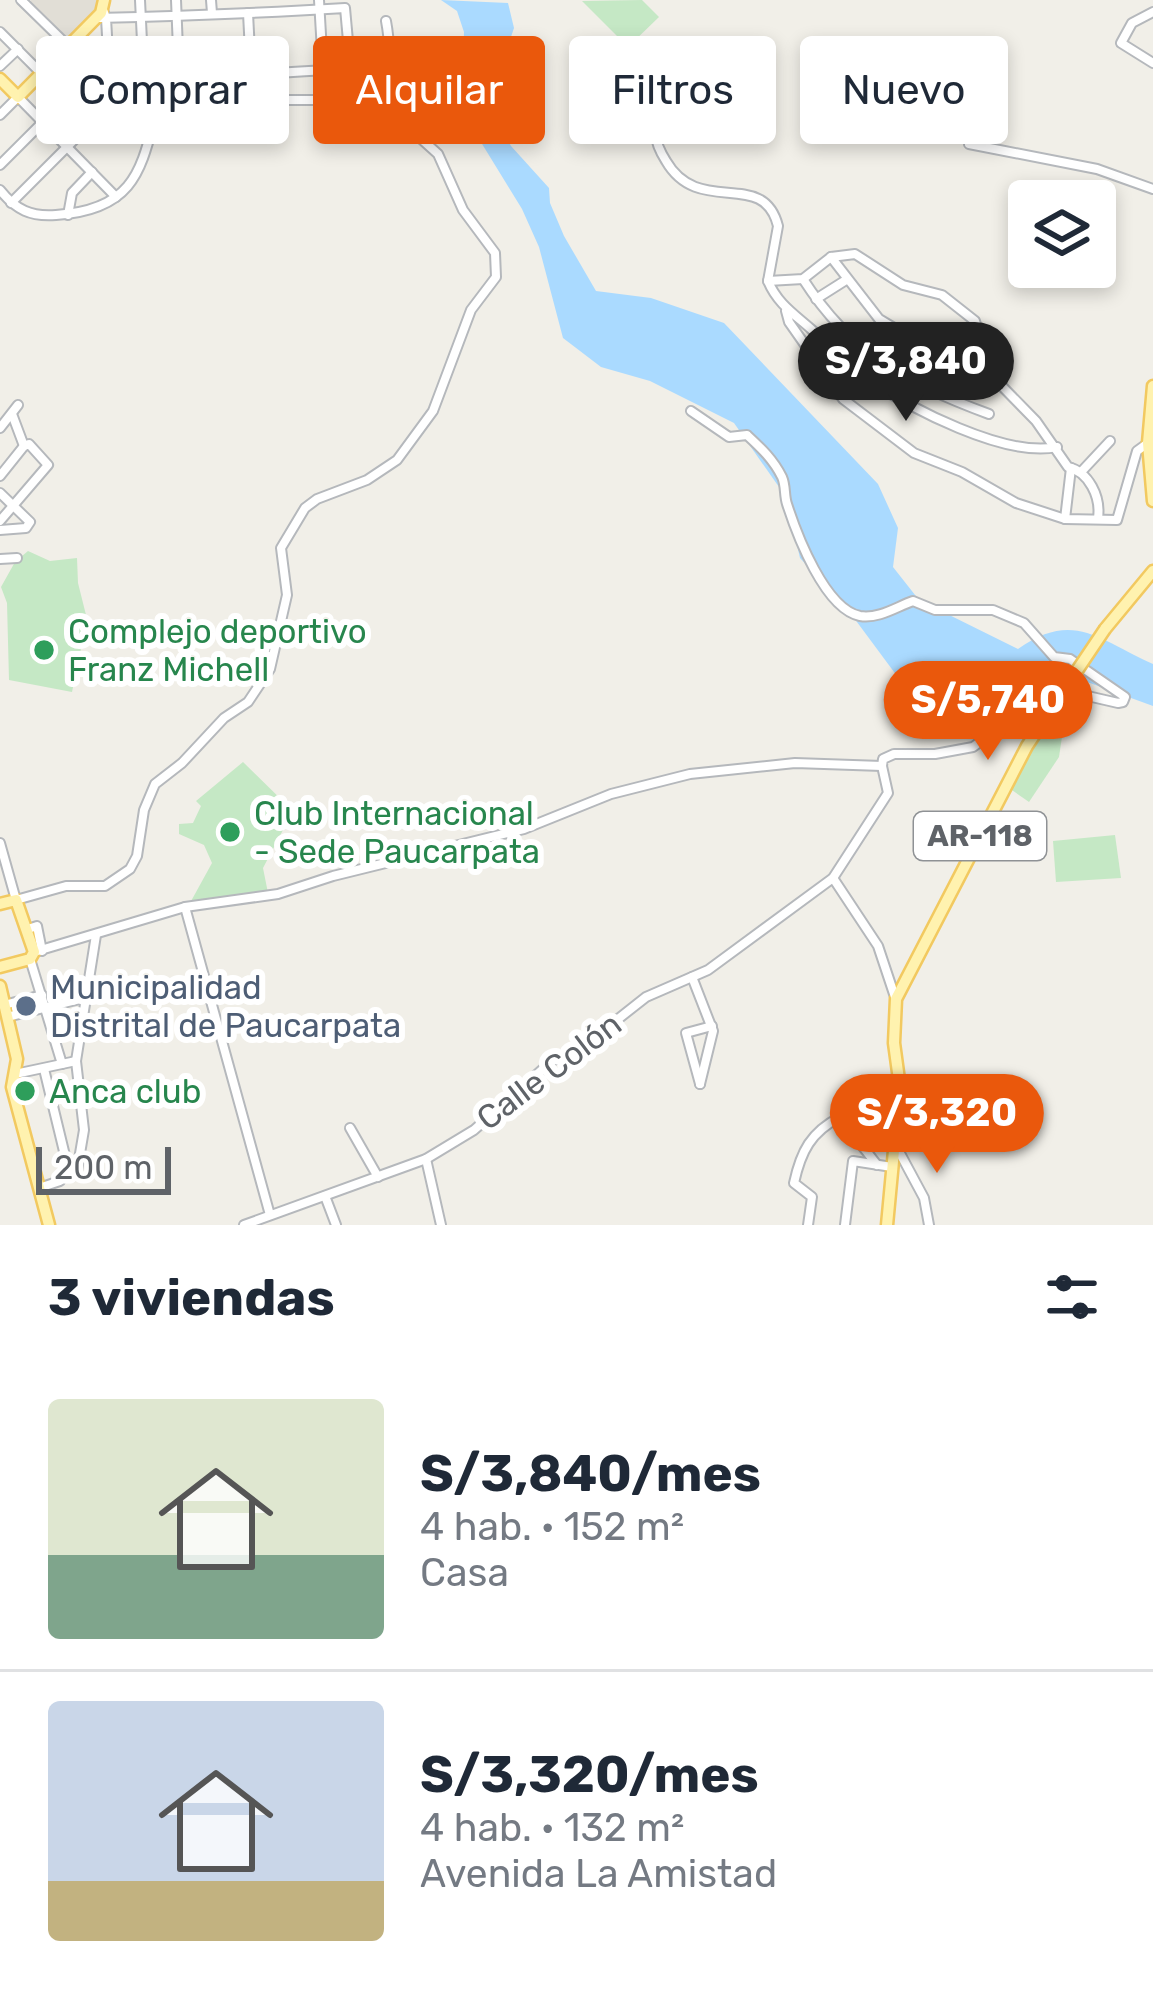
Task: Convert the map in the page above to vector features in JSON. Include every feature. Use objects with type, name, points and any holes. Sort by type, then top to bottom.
[{"type":"main road","points":[[78,36],[102,11]]},
{"type":"main road","points":[[0,79],[18,98],[36,79]]},
{"type":"main road","points":[[1153,386],[1148,443],[1153,501]]},
{"type":"main road","name":"AR-118","points":[[896,999],[1018,763],[1105,629],[1153,572]]},
{"type":"main road","points":[[0,904],[16,900],[35,954],[0,968]]},
{"type":"main road","points":[[0,986],[17,1059],[12,1087],[49,1225]]},
{"type":"main road","points":[[887,1225],[900,1087],[894,1042],[896,999]]},
{"type":"street","points":[[140,0],[142,36]]},
{"type":"street","points":[[176,0],[178,36]]},
{"type":"street","points":[[212,0],[212,13]]},
{"type":"street","points":[[284,0],[284,12]]},
{"type":"street","points":[[23,1],[58,36]]},
{"type":"street","points":[[102,11],[248,13],[320,5],[348,11],[350,36]]},
{"type":"street","points":[[320,5],[321,36]]},
{"type":"street","points":[[1153,11],[1132,23],[1121,44],[1153,63]]},
{"type":"street","points":[[248,13],[249,36]]},
{"type":"street","points":[[386,21],[386,36]]},
{"type":"street","points":[[0,32],[36,67]]},
{"type":"street","points":[[0,66],[18,49]]},
{"type":"street","points":[[0,115],[18,98],[36,116]]},
{"type":"street","points":[[0,165],[36,130]]},
{"type":"street","points":[[63,144],[116,197]]},
{"type":"street","points":[[11,203],[71,144]]},
{"type":"street","points":[[0,190],[32,215],[86,214],[116,197],[143,163],[149,144]]},
{"type":"street","points":[[0,843],[16,900],[66,886],[110,885],[130,869],[154,784],[193,753],[224,718],[248,702],[270,669],[287,595],[281,548],[305,508],[367,481],[397,460],[433,411],[471,310],[498,271],[493,249],[463,210],[437,154],[426,144]]},
{"type":"street","points":[[657,144],[669,167],[696,189],[762,198],[778,226],[768,281],[786,310],[848,364],[982,439],[1025,449],[1057,447]]},
{"type":"street","points":[[970,144],[1097,169],[1153,189]]},
{"type":"street","points":[[68,214],[72,193],[92,172]]},
{"type":"street","points":[[768,281],[803,279],[832,257],[855,254],[904,286],[942,295],[969,314],[991,375],[1096,495],[1098,518]]},
{"type":"street","points":[[832,257],[879,319],[969,373]]},
{"type":"street","points":[[803,279],[844,335],[880,363],[989,414]]},
{"type":"street","points":[[816,299],[846,280]]},
{"type":"street","points":[[786,310],[789,322],[859,414],[914,453],[962,472],[1016,503],[1065,519],[1119,518],[1137,451],[1148,443]]},
{"type":"street","points":[[0,428],[15,409],[24,446]]},
{"type":"street","points":[[691,411],[729,437],[747,435],[768,453],[785,483],[798,539],[845,610],[864,617],[913,601],[935,610],[993,610],[1024,623],[1054,657],[1070,659],[1125,697],[1118,703],[1079,694],[1060,696]]},
{"type":"street","points":[[1065,519],[1076,470],[1109,441]]},
{"type":"street","points":[[0,476],[29,444],[48,465],[0,525]]},
{"type":"street","points":[[0,493],[30,522],[29,527],[0,525]]},
{"type":"street","points":[[0,559],[16,558]]},
{"type":"street","name":"AR-118","points":[[833,878],[889,791],[883,759],[975,746],[1004,724],[1034,717],[1047,697],[1060,696]]},
{"type":"street","points":[[62,1064],[35,954],[185,907],[278,894],[524,829],[611,794],[690,774],[786,764],[882,766]]},
{"type":"street","points":[[833,878],[878,946],[896,999]]},
{"type":"street","name":"Calle Colón","points":[[244,1225],[426,1159],[474,1130],[552,1061],[594,1038],[646,997],[708,970],[833,878]]},
{"type":"street","points":[[185,907],[270,1215]]},
{"type":"street","points":[[38,1188],[60,1181],[62,1174],[77,1171],[81,1165],[84,1130],[76,1061],[96,934]]},
{"type":"street","points":[[692,977],[712,1026],[713,1035],[700,1084],[686,1033],[712,1026]]},
{"type":"street","points":[[6,1011],[42,995]]},
{"type":"street","points":[[6,1011],[84,998]]},
{"type":"street","points":[[15,1074],[76,1061]]},
{"type":"street","points":[[44,1070],[69,1172]]},
{"type":"street","points":[[808,1225],[812,1198],[794,1186],[807,1143],[816,1131],[840,1117],[877,1165]]},
{"type":"street","points":[[350,1128],[378,1177]]},
{"type":"street","points":[[895,1143],[924,1198],[929,1225]]},
{"type":"street","points":[[426,1159],[441,1225]]},
{"type":"street","points":[[845,1225],[853,1161],[892,1167]]},
{"type":"street","points":[[325,1196],[336,1225]]},
{"type":"shaded area","points":[[101,0],[101,7],[74,36],[62,36],[29,3]]},
{"type":"green space","points":[[642,0],[659,17],[639,36],[617,36],[582,1]]},
{"type":"green space","name":"Complejo deportivo Franz Michell","points":[[28,551],[50,561],[77,558],[87,619],[72,692],[9,680],[7,603],[1,587],[15,562]]},
{"type":"green space","points":[[1049,718],[1063,730],[1059,757],[1029,802],[1009,788]]},
{"type":"green space","name":"Club Internacional - Sede Paucarpata","points":[[243,762],[293,811],[263,868],[268,893],[190,903],[212,863],[204,845],[179,834],[179,824],[193,823],[201,806],[196,801]]},
{"type":"green space","points":[[1115,835],[1121,878],[1056,882],[1053,841]]},
{"type":"water","points":[[441,0],[508,3],[511,36],[464,36],[457,11]]},
{"type":"water","points":[[482,144],[510,144],[549,188],[564,236],[596,291],[651,298],[724,323],[878,484],[898,528],[893,567],[919,600],[1018,649],[1055,631],[1086,632],[1101,638],[1153,664],[1153,706],[1068,675],[1039,690],[966,704],[897,676],[854,618],[800,558],[786,497],[734,423],[650,381],[601,367],[563,338],[539,247]]},
{"type":"place","name":"Complejo deportivo Franz Michell","points":[[44,650]]},
{"type":"place","name":"Club Internacional - Sede Paucarpata","points":[[230,832]]},
{"type":"place","name":"Municipalidad Distrital de Paucarpata","points":[[26,1006]]},
{"type":"place","name":"Anca club","points":[[25,1091]]}]
